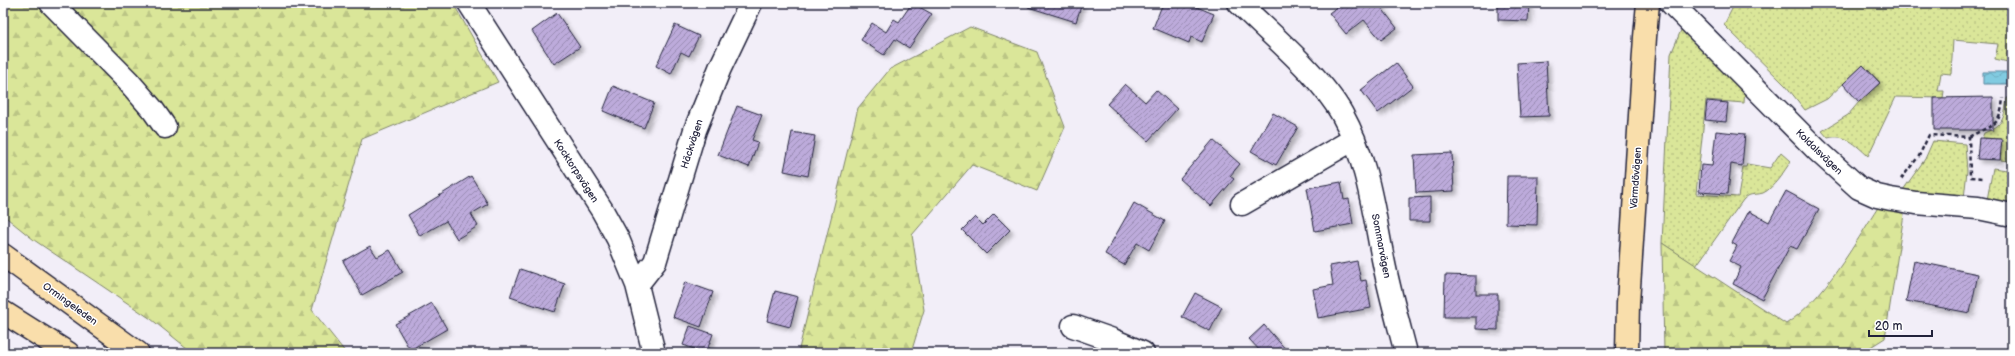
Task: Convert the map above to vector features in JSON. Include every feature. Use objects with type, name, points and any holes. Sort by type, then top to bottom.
[{"type":"main road","name":"Värmdövägen","points":[[1627,353],[1630,279],[1648,3]]},
{"type":"main road","name":"Ormingeleden","points":[[3,254],[138,353]]},
{"type":"main road","points":[[3,312],[68,353]]},
{"type":"street","points":[[51,3],[128,80],[165,127]]},
{"type":"street","name":"Kocktorpsvägen","points":[[469,3],[602,210],[618,239],[636,285],[654,353]]},
{"type":"street","name":"Häckvägen","points":[[636,285],[655,262],[695,130],[720,68],[751,3]]},
{"type":"street","name":"Sommarvägen","points":[[1239,3],[1319,82],[1341,112],[1361,155],[1371,189],[1383,260],[1406,353]]},
{"type":"street","name":"Koldalsvägen","points":[[1671,3],[1817,150],[1859,188],[1877,196],[1891,199],[1916,203],[1964,206],[1998,211],[2012,215]]},
{"type":"street","points":[[1242,204],[1354,140]]},
{"type":"street","points":[[1073,326],[1113,340],[1143,353]]},
{"type":"path","points":[[1900,180],[1919,156],[1929,135],[1969,137],[1998,121],[2002,114],[2003,98]]},
{"type":"path","points":[[1969,137],[1970,177],[1982,178]]},
{"type":"green space","points":[[3,3],[453,3],[498,82],[362,139],[312,310],[346,353],[193,353],[151,319],[34,240],[3,215]]},
{"type":"green space","points":[[1748,3],[2012,3],[2012,63],[1995,59],[1998,44],[1953,40],[1951,74],[1941,73],[1938,91],[1944,91],[1943,98],[1896,97],[1868,156],[1850,141],[1840,137],[1828,138],[1822,131],[1848,115],[1880,82],[1863,65],[1827,99],[1805,110],[1786,86],[1724,25],[1734,5]]},
{"type":"green space","points":[[1684,23],[1745,88],[1744,103],[1706,100],[1696,194],[1738,197],[1743,167],[1746,167],[1747,164],[1770,168],[1781,152],[1791,161],[1771,188],[1763,193],[1750,195],[1743,200],[1696,266],[1662,243],[1671,54]]},
{"type":"green space","points":[[970,27],[1037,52],[1065,127],[1037,191],[972,165],[912,235],[924,310],[911,353],[798,353],[858,108],[890,69]]},
{"type":"green space","points":[[2007,98],[2012,98],[2012,204],[1987,200],[1993,168],[2007,170],[2008,161],[2000,160],[2001,139],[1982,138],[1984,133],[1996,127],[2002,120]]},
{"type":"green space","points":[[1933,141],[1965,144],[1967,171],[1964,198],[1918,195],[1903,190],[1925,159]]},
{"type":"green space","points":[[1879,206],[1904,214],[1885,338],[1861,353],[1664,353],[1662,243],[1786,324],[1800,313],[1826,286]]},
{"type":"water","points":[[1983,72],[2007,72],[2007,84],[1983,84]]},
{"type":"building","points":[[912,3],[932,14],[909,48],[895,39],[884,55],[861,40],[872,23],[886,32],[894,19],[899,22]]},
{"type":"building","points":[[1029,3],[1082,3],[1076,22],[1028,7]]},
{"type":"building","points":[[1163,3],[1187,3],[1214,14],[1202,42],[1191,37],[1189,43],[1153,28]]},
{"type":"building","points":[[1342,3],[1385,3],[1381,7],[1397,28],[1381,40],[1364,20],[1346,34],[1329,13]]},
{"type":"building","points":[[1498,3],[1529,3],[1528,21],[1498,20]]},
{"type":"building","points":[[557,13],[580,47],[554,64],[532,31]]},
{"type":"building","points":[[675,25],[699,36],[689,56],[681,52],[671,74],[656,66]]},
{"type":"building","points":[[1546,61],[1549,116],[1520,117],[1517,63]]},
{"type":"building","points":[[1396,63],[1413,86],[1378,113],[1361,90]]},
{"type":"building","points":[[1863,65],[1880,83],[1859,102],[1843,84]]},
{"type":"building","points":[[1125,84],[1145,102],[1156,90],[1177,109],[1148,141],[1107,104]]},
{"type":"building","points":[[613,86],[654,103],[644,128],[603,111]]},
{"type":"building","points":[[1993,97],[1993,130],[1934,130],[1934,98]]},
{"type":"building","points":[[1707,101],[1728,103],[1726,122],[1705,120]]},
{"type":"building","points":[[737,106],[762,115],[752,140],[758,142],[749,167],[718,155]]},
{"type":"building","points":[[1273,113],[1298,127],[1276,165],[1251,151]]},
{"type":"building","points":[[1716,131],[1745,134],[1742,166],[1731,164],[1728,194],[1699,192],[1701,165],[1712,166]]},
{"type":"building","points":[[792,132],[815,136],[808,176],[784,171]]},
{"type":"building","points":[[1979,138],[2002,139],[2000,160],[1977,159]]},
{"type":"building","points":[[1213,140],[1240,164],[1230,176],[1234,179],[1211,206],[1180,179]]},
{"type":"building","points":[[1452,153],[1454,191],[1416,193],[1414,155]]},
{"type":"building","points":[[471,176],[488,204],[471,214],[478,226],[457,239],[446,221],[420,236],[408,215]]},
{"type":"building","points":[[1507,176],[1538,176],[1537,225],[1506,224]]},
{"type":"building","points":[[1341,182],[1344,200],[1349,199],[1353,224],[1315,231],[1307,188]]},
{"type":"building","points":[[1786,191],[1819,209],[1797,249],[1790,246],[1762,299],[1733,284],[1741,267],[1729,261],[1737,246],[1732,243],[1749,211],[1769,222]]},
{"type":"building","points":[[1430,197],[1430,221],[1409,221],[1409,198]]},
{"type":"building","points":[[1134,203],[1165,221],[1149,250],[1137,243],[1124,265],[1105,254]]},
{"type":"building","points":[[994,214],[1010,230],[986,254],[962,230],[975,217],[983,225]]},
{"type":"building","points":[[370,246],[377,257],[390,250],[403,272],[362,295],[343,261]]},
{"type":"building","points":[[1357,261],[1361,281],[1366,280],[1371,308],[1318,318],[1313,289],[1333,285],[1330,266]]},
{"type":"building","points":[[1914,261],[1978,274],[1970,313],[1906,301]]},
{"type":"building","points":[[520,269],[565,284],[555,312],[510,297]]},
{"type":"building","points":[[1445,275],[1476,276],[1476,294],[1498,294],[1498,330],[1476,329],[1476,317],[1444,317]]},
{"type":"building","points":[[685,282],[713,292],[701,327],[673,317]]},
{"type":"building","points":[[775,291],[798,297],[790,327],[767,321]]},
{"type":"building","points":[[1195,293],[1222,307],[1210,331],[1182,317]]},
{"type":"building","points":[[432,303],[447,329],[410,350],[395,324]]},
{"type":"building","points":[[1264,325],[1289,353],[1262,353],[1249,339]]},
{"type":"building","points":[[690,326],[713,334],[706,353],[683,345]]}]
